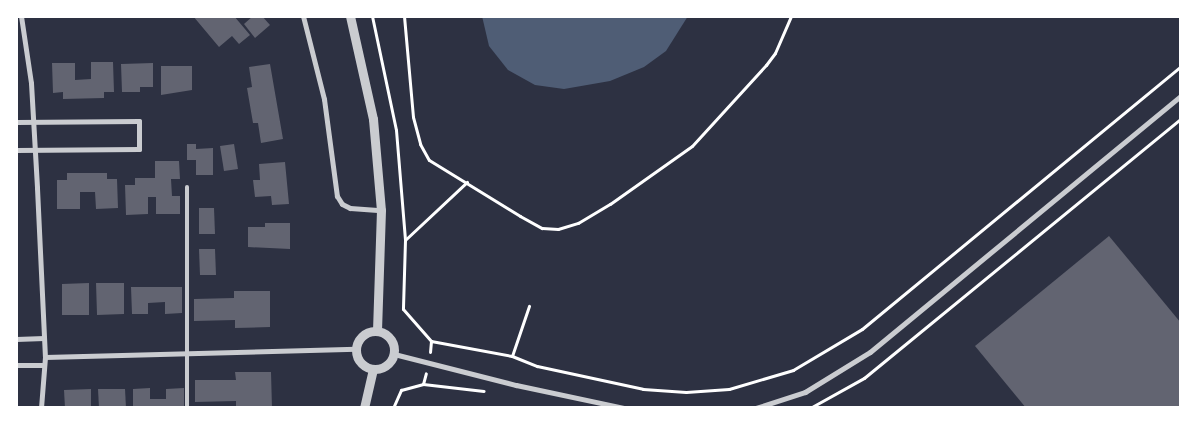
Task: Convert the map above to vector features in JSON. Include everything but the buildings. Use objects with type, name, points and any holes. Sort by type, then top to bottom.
[{"type":"street","points":[[21,16],[33,122],[45,357],[41,408]]},
{"type":"street","points":[[303,16],[324,99],[337,196],[342,204],[350,208],[381,210]]},
{"type":"street","points":[[350,16],[373,119],[381,210],[377,331]]},
{"type":"street","points":[[756,408],[805,392],[870,352],[1181,96]]},
{"type":"street","points":[[16,122],[139,121],[139,148],[16,150]]},
{"type":"street","points":[[377,331],[390,337],[394,354],[387,365],[373,369],[362,364],[356,350],[362,335],[377,331]]},
{"type":"street","points":[[16,339],[44,338]]},
{"type":"street","points":[[45,357],[356,350]]},
{"type":"street","points":[[394,354],[624,408]]},
{"type":"street","points":[[16,365],[44,365]]},
{"type":"street","points":[[364,408],[373,369]]},
{"type":"lane","points":[[187,187],[187,408]]},
{"type":"path","points":[[372,16],[396,130],[405,240],[403,309],[431,341],[512,356],[537,366],[643,389],[686,392],[729,389],[793,370],[862,329],[1181,66]]},
{"type":"path","points":[[404,16],[412,117],[420,144],[430,160],[542,228],[558,229],[578,223],[648,179],[692,146],[766,65],[775,53],[791,16]]},
{"type":"path","points":[[810,408],[864,378],[1181,118]]},
{"type":"path","points":[[405,240],[466,182]]},
{"type":"path","points":[[512,356],[529,306]]},
{"type":"path","points":[[423,384],[430,363],[431,341]]},
{"type":"path","points":[[393,408],[401,390],[423,384],[471,392],[488,390]]},
{"type":"water","points":[[482,16],[688,16],[666,51],[644,67],[610,81],[564,89],[535,85],[508,70],[489,46]]}]
